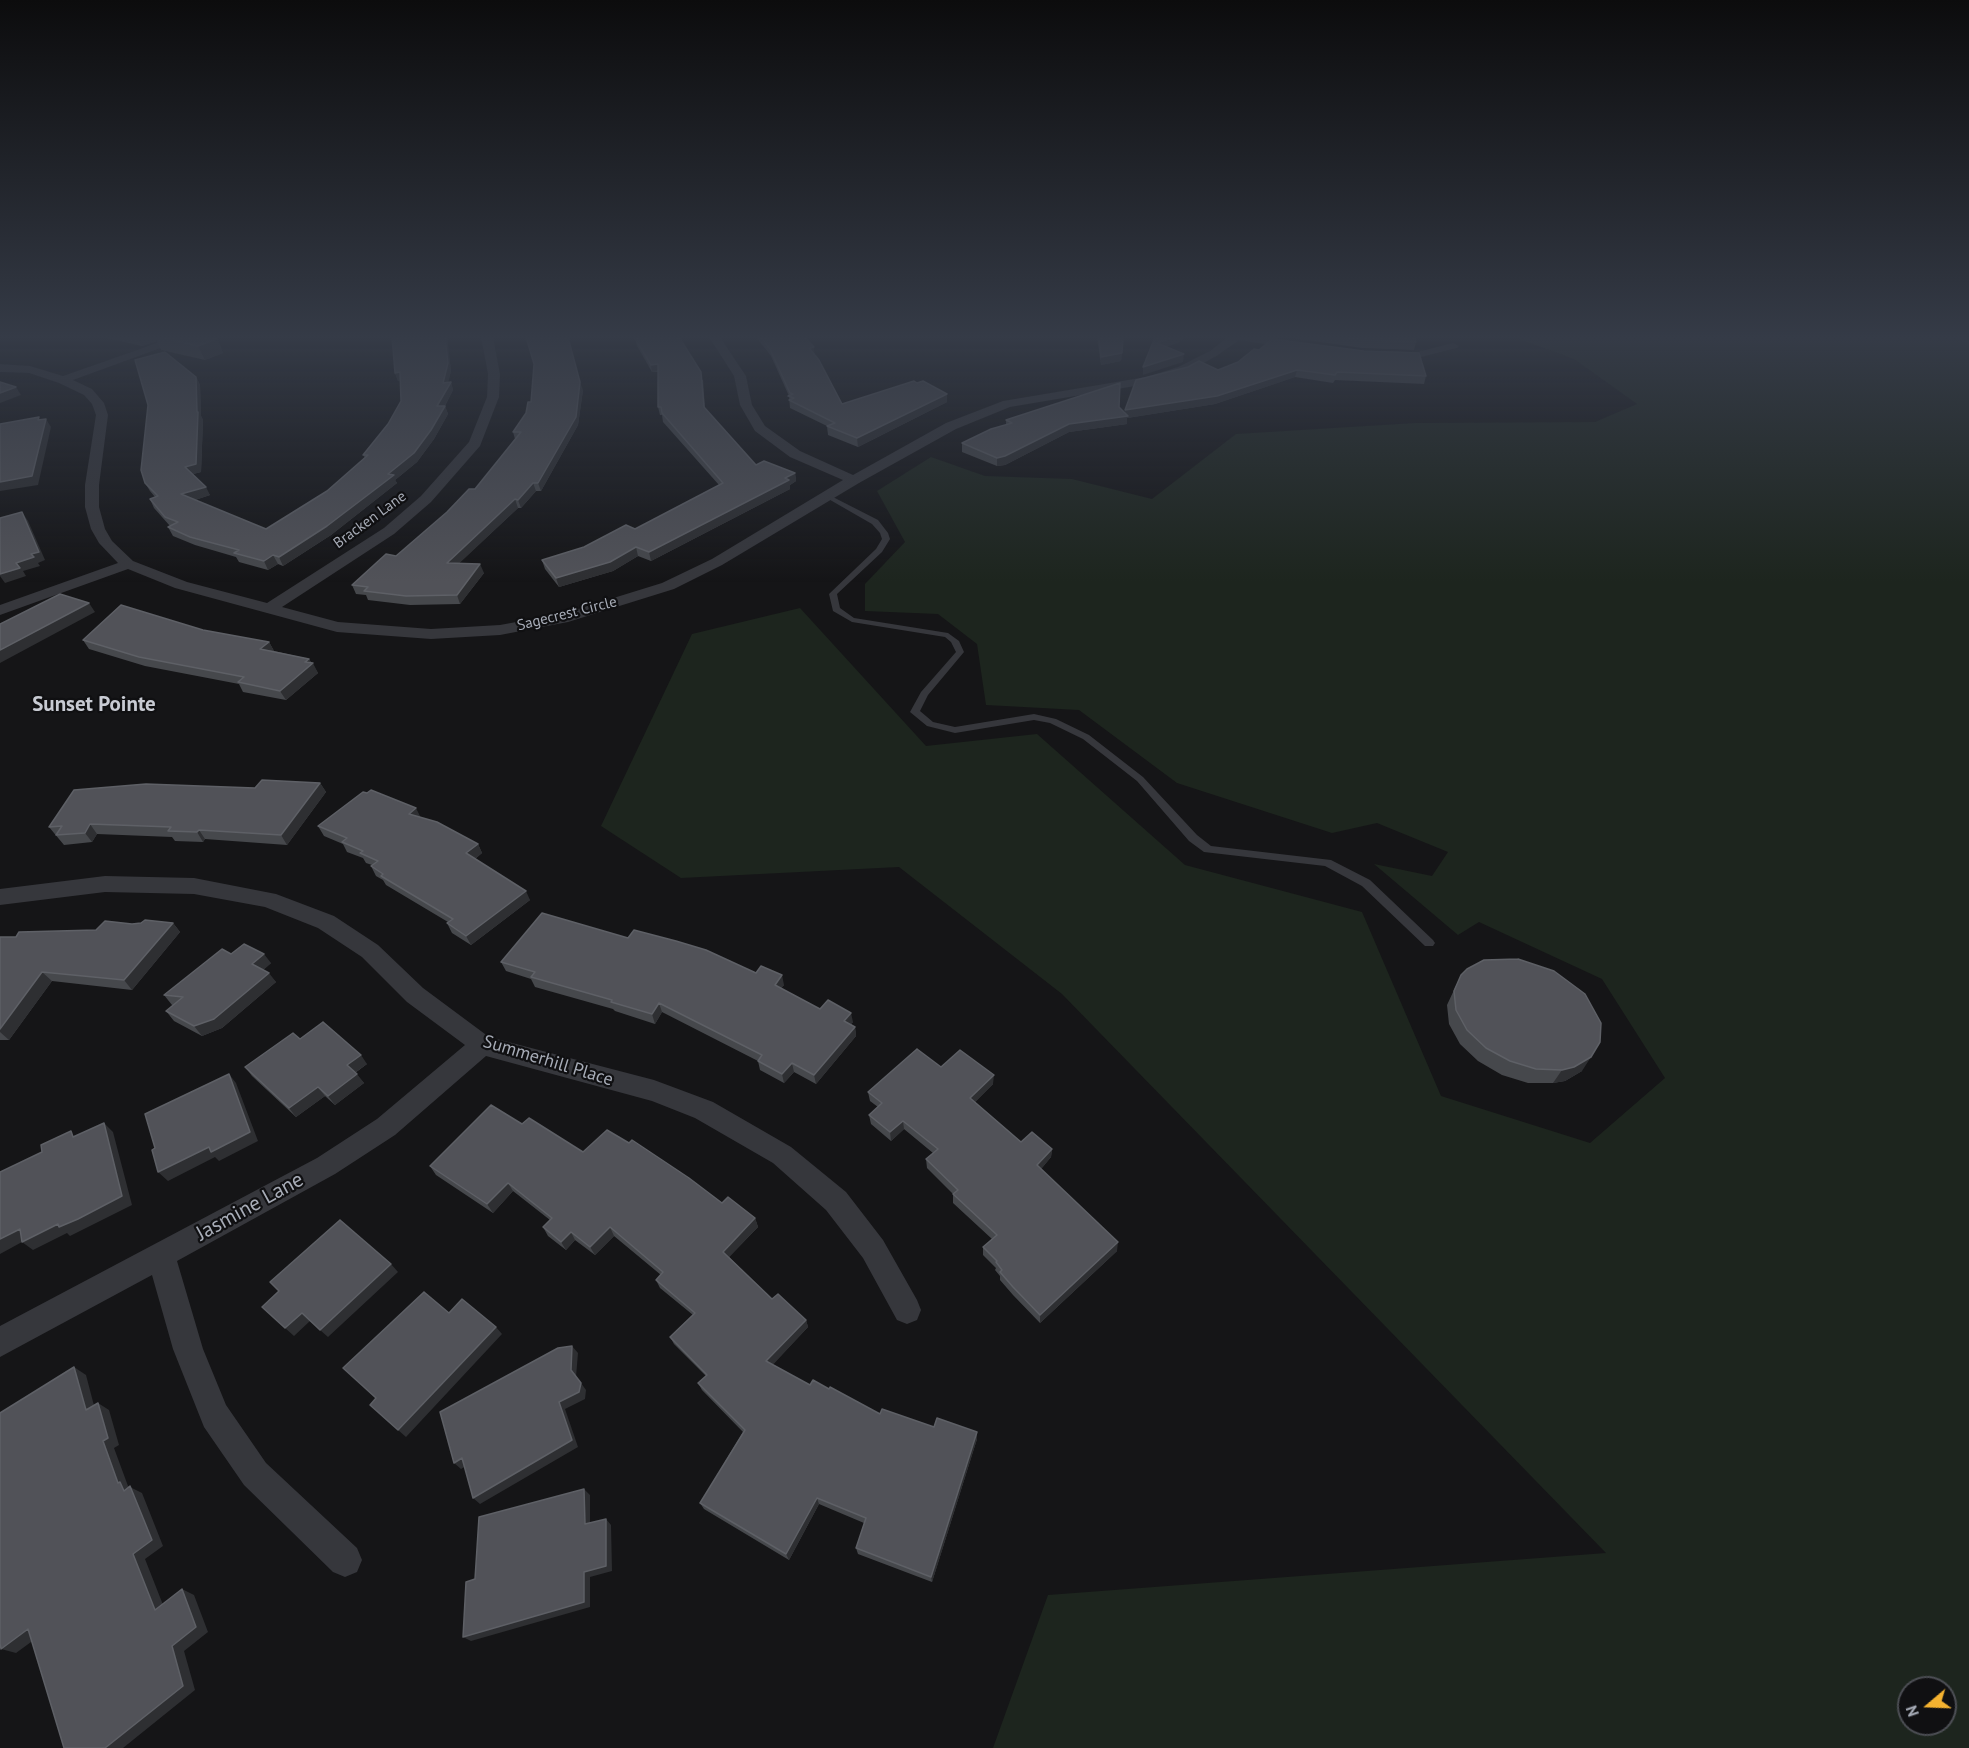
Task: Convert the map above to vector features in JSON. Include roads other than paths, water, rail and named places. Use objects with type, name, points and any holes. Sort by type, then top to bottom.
[{"type":"street","points":[[101,419],[92,485],[92,507],[98,529],[106,543],[124,560]]},
{"type":"street","name":"Bracken Lane","points":[[269,609],[389,531],[426,499],[475,443],[485,419]]},
{"type":"street","points":[[754,419],[760,428],[795,454],[854,480]]},
{"type":"street","name":"Sagecrest Circle","points":[[124,560],[181,585],[337,627],[431,634],[500,630],[568,617],[668,586],[717,562],[854,480],[951,426],[970,419]]},
{"type":"street","points":[[0,600],[124,560]]},
{"type":"street","points":[[0,610],[124,560]]},
{"type":"street","name":"Summerhill Place","points":[[0,897],[65,888],[138,884],[194,886],[268,900],[326,922],[370,951],[415,995],[482,1045],[654,1091],[704,1110],[782,1155],[836,1202],[873,1249],[907,1310]]},
{"type":"street","name":"Jasmine Lane","points":[[0,1342],[334,1161],[386,1127],[482,1045]]},
{"type":"street","points":[[161,1256],[188,1349],[215,1416],[255,1474],[345,1560]]},
{"type":"lane","points":[[827,496],[875,522],[886,539],[879,550],[833,594],[836,609],[852,620],[948,635],[955,641],[960,652],[924,694],[915,712],[930,724],[955,730],[1034,717],[1053,721],[1086,737],[1140,779],[1193,838],[1208,849],[1327,863],[1365,883],[1429,943]]},
{"type":"district","name":"Sunset Pointe","points":[[94,705]]}]
